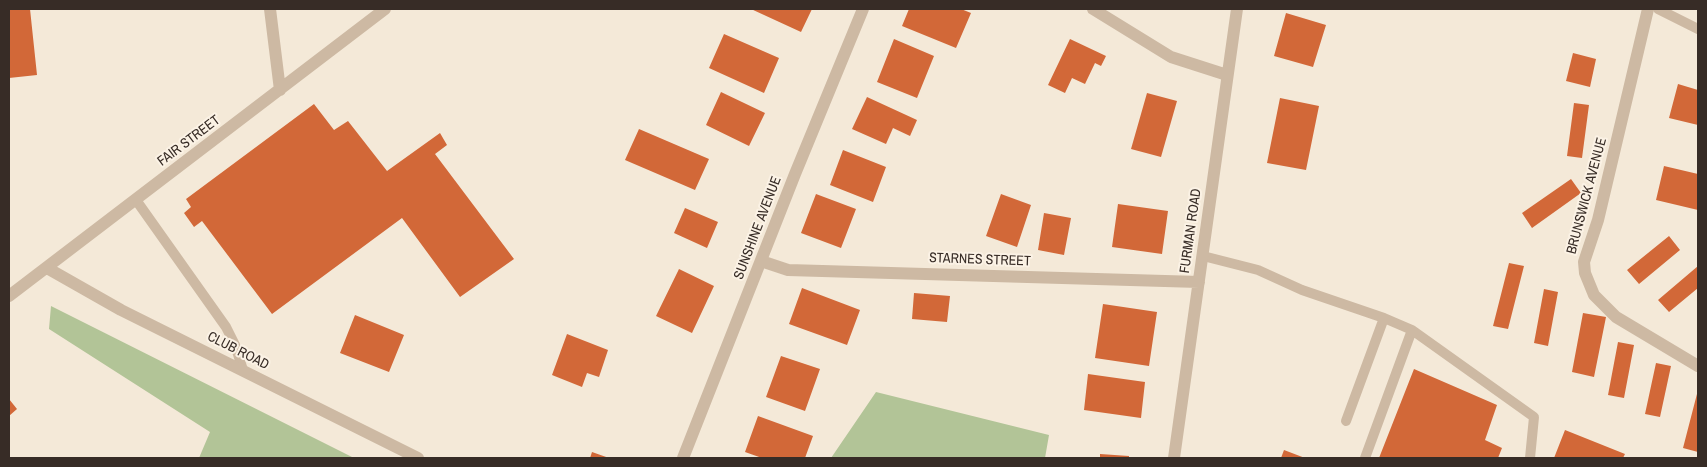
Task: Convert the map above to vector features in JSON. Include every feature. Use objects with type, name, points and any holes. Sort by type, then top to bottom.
[{"type":"street","points":[[270,9],[280,90]]},
{"type":"street","name":"FAIR STREET","points":[[9,296],[385,9]]},
{"type":"street","name":"SUNSHINE AVENUE","points":[[683,458],[795,174],[863,9]]},
{"type":"street","points":[[1093,9],[1171,56],[1228,75]]},
{"type":"street","name":"FURMAN ROAD","points":[[1174,458],[1237,9]]},
{"type":"street","name":"BRUNSWICK AVENUE","points":[[1648,9],[1598,220],[1584,262],[1585,273],[1594,295],[1616,317],[1698,366]]},
{"type":"street","name":"STARNES STREET","points":[[761,261],[788,270],[1199,282]]},
{"type":"street","name":"CLUB ROAD","points":[[48,268],[121,310],[418,458]]},
{"type":"lane","points":[[1658,9],[1698,29]]},
{"type":"lane","points":[[136,200],[226,327],[243,370]]},
{"type":"lane","points":[[1203,256],[1258,270],[1302,290],[1384,318],[1412,330],[1534,417],[1530,458]]},
{"type":"lane","points":[[1346,421],[1384,318]]},
{"type":"lane","points":[[1365,458],[1412,330]]},
{"type":"green space","points":[[51,306],[354,458],[199,458],[210,432],[49,329]]},
{"type":"green space","points":[[876,392],[1049,435],[1045,458],[831,458]]},
{"type":"building","points":[[9,9],[30,9],[37,75],[9,78]]},
{"type":"building","points":[[751,9],[812,9],[801,32]]},
{"type":"building","points":[[909,9],[961,9],[971,13],[956,48],[902,26]]},
{"type":"building","points":[[1286,13],[1326,25],[1313,67],[1274,56]]},
{"type":"building","points":[[724,34],[779,58],[764,93],[709,68]]},
{"type":"building","points":[[894,39],[934,56],[917,98],[877,82]]},
{"type":"building","points":[[1070,39],[1106,56],[1101,66],[1095,63],[1085,84],[1072,78],[1065,93],[1048,85]]},
{"type":"building","points":[[1573,53],[1596,59],[1590,87],[1566,81]]},
{"type":"building","points":[[1678,84],[1698,90],[1698,125],[1669,118]]},
{"type":"building","points":[[721,92],[765,113],[749,146],[706,125]]},
{"type":"building","points":[[1147,93],[1177,101],[1161,157],[1131,149]]},
{"type":"building","points":[[867,97],[917,120],[910,136],[893,128],[886,144],[852,129]]},
{"type":"building","points":[[1280,98],[1319,106],[1306,170],[1267,163]]},
{"type":"building","points":[[1574,103],[1589,105],[1582,158],[1567,156]]},
{"type":"building","points":[[314,104],[334,130],[348,121],[387,171],[440,133],[447,145],[435,154],[514,259],[460,297],[402,218],[272,314],[202,221],[194,227],[184,213],[191,207],[186,199]]},
{"type":"building","points":[[639,129],[709,159],[695,190],[625,160]]},
{"type":"building","points":[[843,150],[886,167],[873,202],[830,185]]},
{"type":"building","points":[[1664,166],[1698,174],[1698,210],[1656,200]]},
{"type":"building","points":[[1571,179],[1581,193],[1532,228],[1522,213]]},
{"type":"building","points":[[816,194],[856,209],[841,248],[801,233]]},
{"type":"building","points":[[1001,194],[1031,205],[1017,247],[986,236]]},
{"type":"building","points":[[1118,204],[1168,211],[1162,254],[1112,247]]},
{"type":"building","points":[[685,208],[718,222],[707,248],[674,233]]},
{"type":"building","points":[[1044,213],[1071,218],[1064,255],[1038,250]]},
{"type":"building","points":[[1669,236],[1680,250],[1639,284],[1627,270]]},
{"type":"building","points":[[1509,263],[1524,266],[1508,329],[1493,326]]},
{"type":"building","points":[[1698,266],[1698,288],[1669,312],[1658,300]]},
{"type":"building","points":[[679,269],[714,286],[692,333],[656,316]]},
{"type":"building","points":[[802,288],[860,310],[847,345],[789,324]]},
{"type":"building","points":[[1544,289],[1558,292],[1548,346],[1534,343]]},
{"type":"building","points":[[914,293],[950,296],[947,322],[912,319]]},
{"type":"building","points":[[1103,304],[1157,312],[1149,366],[1095,358]]},
{"type":"building","points":[[1583,313],[1606,317],[1594,377],[1572,372]]},
{"type":"building","points":[[355,315],[404,335],[389,372],[340,353]]},
{"type":"building","points":[[567,334],[608,350],[599,377],[587,373],[582,387],[552,375]]},
{"type":"building","points":[[1618,342],[1634,345],[1624,398],[1608,395]]},
{"type":"building","points":[[781,356],[820,369],[805,411],[766,397]]},
{"type":"building","points":[[1656,363],[1671,366],[1660,417],[1645,414]]},
{"type":"building","points":[[1414,369],[1497,405],[1485,440],[1502,448],[1498,458],[1379,458]]},
{"type":"building","points":[[1088,374],[1145,382],[1141,418],[1084,410]]},
{"type":"building","points":[[1698,390],[1698,452],[1683,448]]},
{"type":"building","points":[[9,399],[17,409],[9,416]]},
{"type":"building","points":[[758,416],[813,436],[805,458],[762,458],[745,452]]},
{"type":"building","points":[[1565,430],[1625,454],[1623,458],[1554,458]]},
{"type":"building","points":[[1284,450],[1305,458],[1281,458]]},
{"type":"building","points":[[592,452],[609,458],[590,458]]},
{"type":"building","points":[[1100,454],[1129,456],[1129,458],[1100,458]]}]
